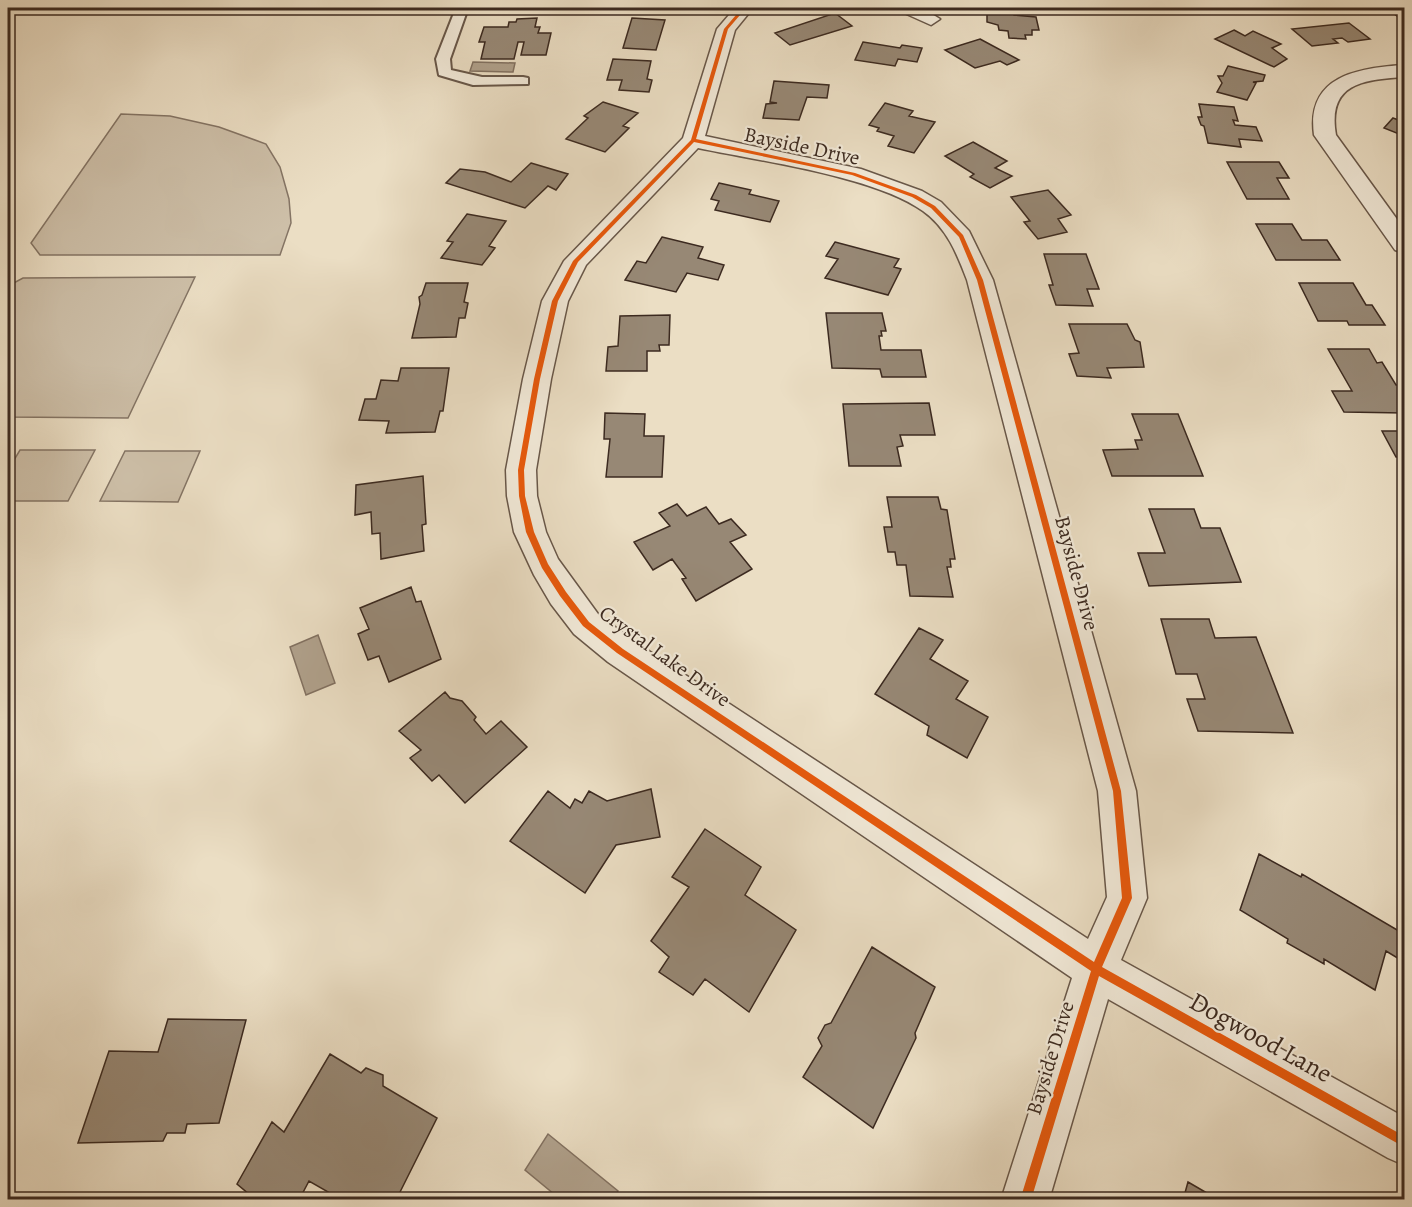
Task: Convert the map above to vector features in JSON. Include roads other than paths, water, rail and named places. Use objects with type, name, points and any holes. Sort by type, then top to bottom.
[{"type":"street","name":"Crystal Lake Drive","points":[[744,8],[731,22],[723,39],[693,141],[576,261],[555,301],[537,379],[522,470],[522,496],[530,532],[545,566],[586,624],[620,651],[1096,969]]},
{"type":"street","points":[[909,8],[931,19]]},
{"type":"street","points":[[1404,71],[1373,72],[1341,84],[1328,98],[1320,118],[1325,135],[1404,245]]},
{"type":"street","name":"Bayside Drive","points":[[693,141],[853,174],[904,192],[933,207],[961,236],[980,280],[1117,792],[1127,898],[1096,969],[1025,1200]]},
{"type":"street","name":"Dogwood Lane","points":[[1096,969],[1404,1142]]},
{"type":"lane","points":[[462,8],[443,59],[444,72],[459,79],[484,82],[523,81]]}]
